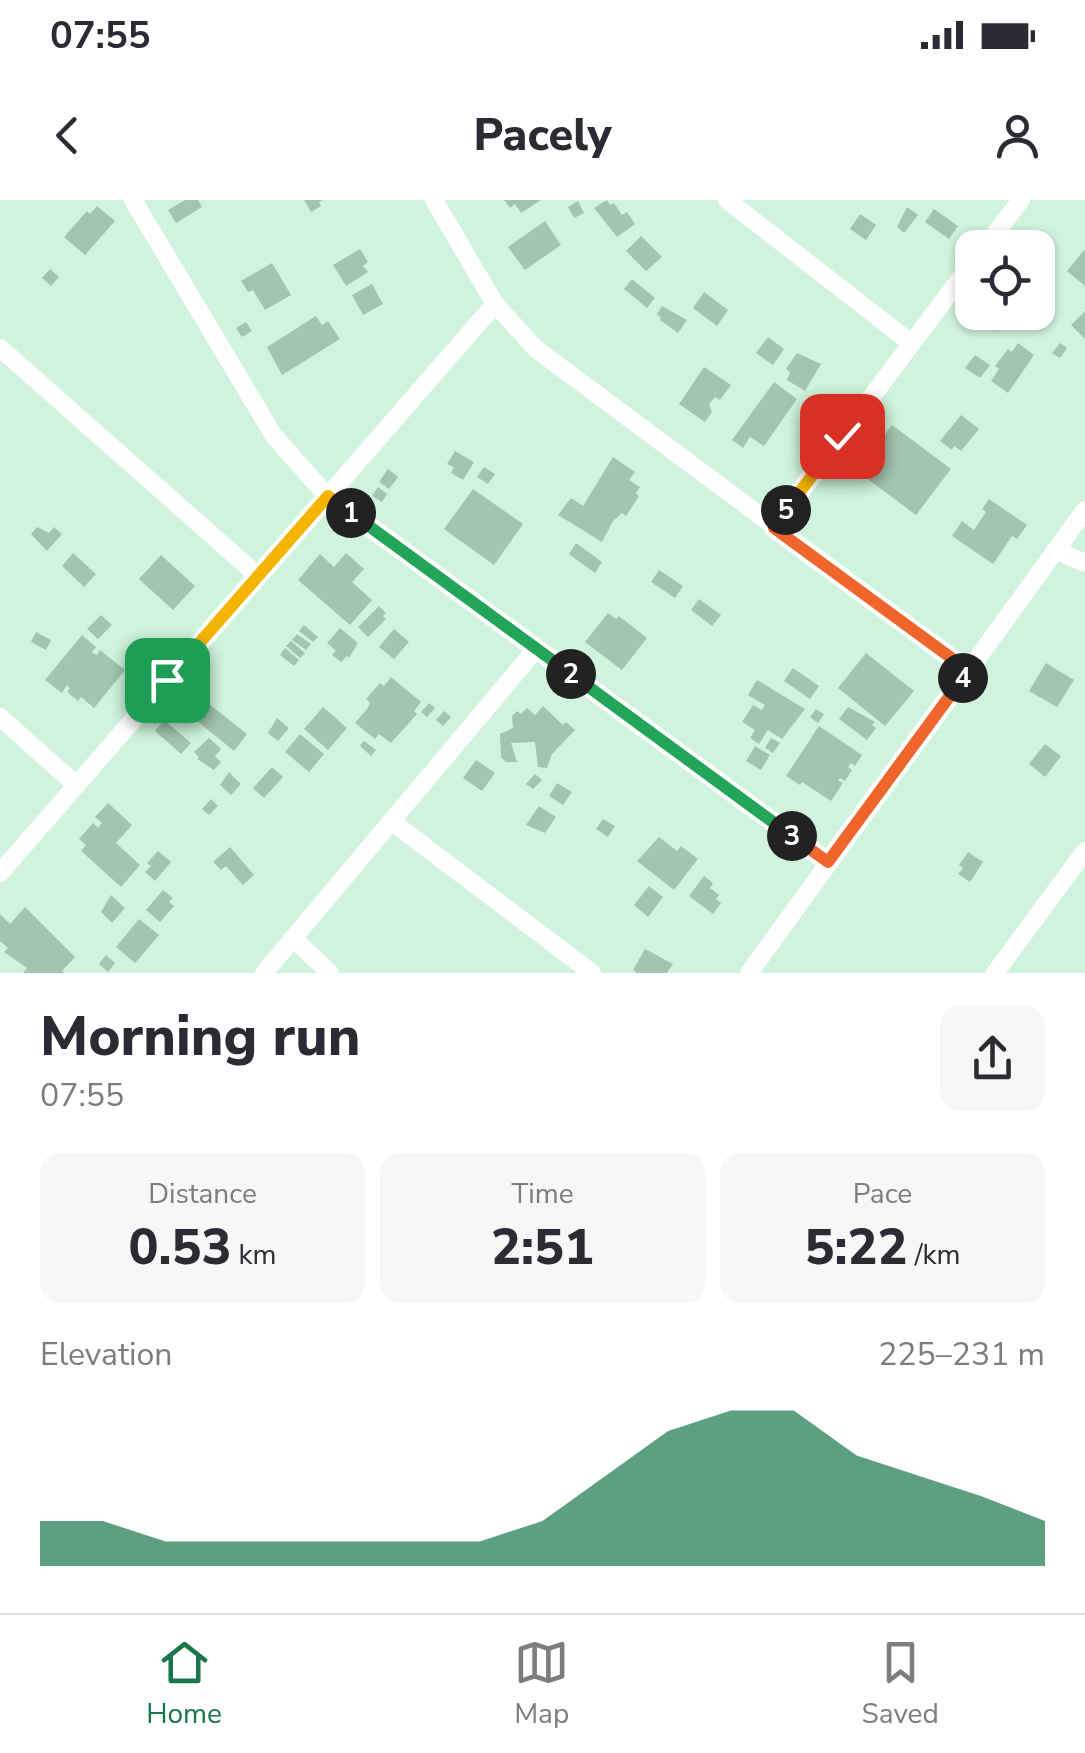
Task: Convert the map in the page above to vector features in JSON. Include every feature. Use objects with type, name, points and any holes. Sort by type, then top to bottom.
[{"type":"street","points":[[133,200],[274,436],[328,496],[828,862]]},
{"type":"street","points":[[434,200],[495,304],[536,349],[969,671]]},
{"type":"street","points":[[727,200],[912,344]]},
{"type":"street","points":[[998,230],[1021,200]]},
{"type":"street","points":[[774,528],[955,286]]},
{"type":"street","points":[[0,874],[495,304]]},
{"type":"street","points":[[0,348],[257,575]]},
{"type":"street","points":[[749,973],[1085,510]]},
{"type":"street","points":[[1055,550],[1085,563]]},
{"type":"street","points":[[264,973],[536,648]]},
{"type":"street","points":[[0,717],[76,785]]},
{"type":"street","points":[[391,821],[592,973]]},
{"type":"street","points":[[995,973],[1085,851]]},
{"type":"street","points":[[294,939],[330,973]]},
{"type":"building","points":[[185,200],[198,200],[202,207],[176,223],[168,210]]},
{"type":"building","points":[[304,200],[323,200],[311,212]]},
{"type":"building","points":[[504,200],[541,200],[521,213],[515,204],[510,208]]},
{"type":"building","points":[[607,200],[622,215],[627,212],[635,224],[617,237],[594,208]]},
{"type":"building","points":[[578,201],[584,213],[574,218],[568,207]]},
{"type":"building","points":[[97,206],[115,221],[85,255],[64,237],[87,211],[90,214]]},
{"type":"building","points":[[907,207],[918,215],[904,233],[897,227]]},
{"type":"building","points":[[934,209],[958,226],[949,239],[925,222]]},
{"type":"building","points":[[860,214],[876,225],[866,240],[850,229]]},
{"type":"building","points":[[545,221],[561,245],[525,270],[508,247]]},
{"type":"building","points":[[641,236],[662,257],[646,271],[626,251]]},
{"type":"building","points":[[360,249],[368,262],[363,266],[368,272],[346,286],[333,265]]},
{"type":"building","points":[[1085,249],[1085,286],[1067,271]]},
{"type":"building","points":[[272,263],[291,295],[265,310],[253,290],[248,292],[241,281]]},
{"type":"building","points":[[50,269],[59,277],[51,286],[42,278]]},
{"type":"building","points":[[632,279],[655,298],[647,308],[624,289]]},
{"type":"building","points":[[372,284],[383,304],[363,315],[352,295]]},
{"type":"building","points":[[704,292],[728,310],[717,326],[693,308]]},
{"type":"building","points":[[662,306],[687,320],[678,333],[660,320],[657,314]]},
{"type":"building","points":[[1085,311],[1085,339],[1071,325]]},
{"type":"building","points":[[316,316],[322,325],[328,321],[340,339],[282,375],[267,347]]},
{"type":"building","points":[[246,322],[252,331],[242,337],[236,328]]},
{"type":"building","points":[[768,337],[784,349],[773,365],[756,353]]},
{"type":"building","points":[[1018,343],[1034,355],[1008,393],[991,381],[999,369],[995,366]]},
{"type":"building","points":[[1060,343],[1067,348],[1060,358],[1052,353]]},
{"type":"building","points":[[797,353],[821,364],[805,391],[787,380],[790,372],[786,369]]},
{"type":"building","points":[[975,355],[990,365],[980,378],[965,368]]},
{"type":"building","points":[[704,367],[731,385],[720,400],[715,397],[709,404],[712,412],[705,422],[679,404]]},
{"type":"building","points":[[774,382],[797,399],[764,446],[750,437],[743,448],[732,440]]},
{"type":"building","points":[[961,415],[979,429],[961,451],[954,446],[952,450],[940,441]]},
{"type":"building","points":[[892,425],[951,469],[916,515],[857,471]]},
{"type":"building","points":[[455,451],[474,462],[463,480],[451,473],[454,467],[447,464]]},
{"type":"building","points":[[613,457],[635,472],[629,480],[640,487],[636,493],[639,496],[626,516],[622,513],[613,521],[602,542],[558,515],[571,498],[583,506]]},
{"type":"building","points":[[484,467],[495,474],[488,484],[477,477]]},
{"type":"building","points":[[388,469],[398,477],[389,489],[379,482]]},
{"type":"building","points":[[378,487],[387,494],[382,502],[372,496]]},
{"type":"building","points":[[473,489],[523,524],[494,565],[444,529]]},
{"type":"building","points":[[989,499],[1027,525],[1017,539],[1012,536],[993,564],[952,536],[962,521],[974,530]]},
{"type":"building","points":[[37,527],[49,533],[54,527],[62,534],[47,551],[31,534]]},
{"type":"building","points":[[576,543],[602,562],[595,573],[569,554]]},
{"type":"building","points":[[73,553],[96,574],[84,587],[62,566]]},
{"type":"building","points":[[346,553],[364,569],[352,582],[372,600],[350,625],[298,580],[320,554],[334,567]]},
{"type":"building","points":[[161,555],[195,586],[173,610],[139,579]]},
{"type":"building","points":[[659,570],[683,586],[675,598],[651,582]]},
{"type":"building","points":[[699,599],[721,615],[712,626],[691,610]]},
{"type":"building","points":[[379,606],[386,619],[368,637],[358,627]]},
{"type":"building","points":[[608,613],[616,619],[619,616],[647,638],[622,670],[585,642]]},
{"type":"building","points":[[101,615],[112,625],[98,639],[87,629]]},
{"type":"building","points":[[304,625],[318,637],[313,642],[299,631]]},
{"type":"building","points":[[340,628],[358,643],[349,658],[341,662],[332,655],[336,651],[327,643]]},
{"type":"building","points":[[394,629],[409,642],[394,659],[379,647]]},
{"type":"building","points":[[36,632],[51,640],[46,650],[31,642]]},
{"type":"building","points":[[297,634],[311,644],[306,650],[292,640]]},
{"type":"building","points":[[82,635],[96,647],[92,652],[97,655],[100,650],[125,670],[94,708],[67,692],[67,685],[62,693],[45,680]]},
{"type":"building","points":[[291,641],[305,653],[300,658],[286,646]]},
{"type":"building","points":[[285,648],[299,660],[294,666],[280,655]]},
{"type":"building","points":[[866,653],[914,691],[885,726],[838,688]]},
{"type":"building","points":[[1046,663],[1074,680],[1057,707],[1029,691]]},
{"type":"building","points":[[793,668],[819,686],[810,699],[784,681]]},
{"type":"building","points":[[391,677],[421,702],[414,711],[417,714],[391,743],[379,734],[375,739],[355,723],[370,703],[366,699]]},
{"type":"building","points":[[757,680],[805,709],[782,739],[768,730],[759,744],[750,738],[755,730],[742,722],[753,705],[762,710],[765,705],[748,695]]},
{"type":"building","points":[[204,700],[247,734],[234,751],[191,716]]},
{"type":"building","points":[[429,703],[435,708],[427,717],[421,712]]},
{"type":"building","points":[[543,706],[563,725],[566,722],[575,730],[552,754],[547,768],[538,767],[535,742],[511,743],[517,762],[506,762],[501,757],[500,734],[513,728],[512,716],[517,711],[521,714],[527,708],[535,715]]},
{"type":"building","points":[[323,707],[347,728],[328,750],[304,729]]},
{"type":"building","points":[[848,707],[875,722],[872,725],[876,728],[867,740],[839,719]]},
{"type":"building","points":[[816,709],[824,714],[818,723],[810,717]]},
{"type":"building","points":[[444,711],[451,717],[443,726],[436,720]]},
{"type":"building","points":[[277,718],[289,728],[278,741],[268,733]]},
{"type":"building","points":[[164,720],[191,743],[181,754],[155,731]]},
{"type":"building","points":[[819,726],[862,755],[855,766],[851,763],[848,767],[852,770],[845,781],[838,780],[843,783],[831,801],[786,776]]},
{"type":"building","points":[[300,734],[324,754],[309,772],[285,752]]},
{"type":"building","points":[[209,738],[221,749],[215,756],[221,762],[214,770],[197,759],[194,752]]},
{"type":"building","points":[[771,738],[780,743],[773,753],[765,748]]},
{"type":"building","points":[[364,741],[376,750],[371,756],[360,746]]},
{"type":"building","points":[[1045,744],[1061,756],[1045,777],[1029,764]]},
{"type":"building","points":[[755,746],[770,755],[761,770],[746,761]]},
{"type":"building","points":[[476,760],[495,773],[482,791],[463,778]]},
{"type":"building","points":[[272,767],[283,777],[264,798],[253,788]]},
{"type":"building","points":[[229,772],[241,784],[231,795],[220,785]]},
{"type":"building","points":[[535,774],[542,780],[533,789],[526,784]]},
{"type":"building","points":[[557,783],[572,792],[563,805],[549,796]]},
{"type":"building","points":[[211,799],[218,806],[209,815],[202,809]]},
{"type":"building","points":[[108,803],[132,825],[116,843],[140,865],[121,887],[81,851],[86,845],[79,839],[93,823],[98,828],[102,823],[95,817]]},
{"type":"building","points":[[539,806],[556,817],[545,833],[526,825]]},
{"type":"building","points":[[603,819],[615,826],[608,837],[596,829]]},
{"type":"building","points":[[659,837],[677,851],[681,846],[698,859],[674,890],[637,861]]},
{"type":"building","points":[[230,847],[254,875],[243,885],[226,866],[221,870],[213,862]]},
{"type":"building","points":[[158,851],[171,862],[155,881],[145,872],[151,866],[147,863]]},
{"type":"building","points":[[968,852],[983,862],[970,882],[958,874]]},
{"type":"building","points":[[704,876],[713,883],[710,888],[719,895],[716,899],[721,903],[713,914],[689,896]]},
{"type":"building","points":[[649,886],[663,897],[648,917],[634,905]]},
{"type":"building","points":[[163,890],[173,898],[169,902],[174,906],[160,922],[146,910]]},
{"type":"building","points":[[111,895],[125,908],[112,923],[101,912]]},
{"type":"building","points":[[25,907],[75,957],[64,973],[23,973],[27,968],[4,952],[8,948],[0,941],[0,914],[10,924]]},
{"type":"building","points":[[139,919],[159,935],[135,963],[116,947]]},
{"type":"building","points":[[645,949],[673,964],[667,973],[633,970]]},
{"type":"building","points":[[106,955],[115,963],[108,972],[99,964]]},
{"type":"route","points":[[167,680],[328,496],[828,862],[969,671],[774,528],[842,436]]}]
